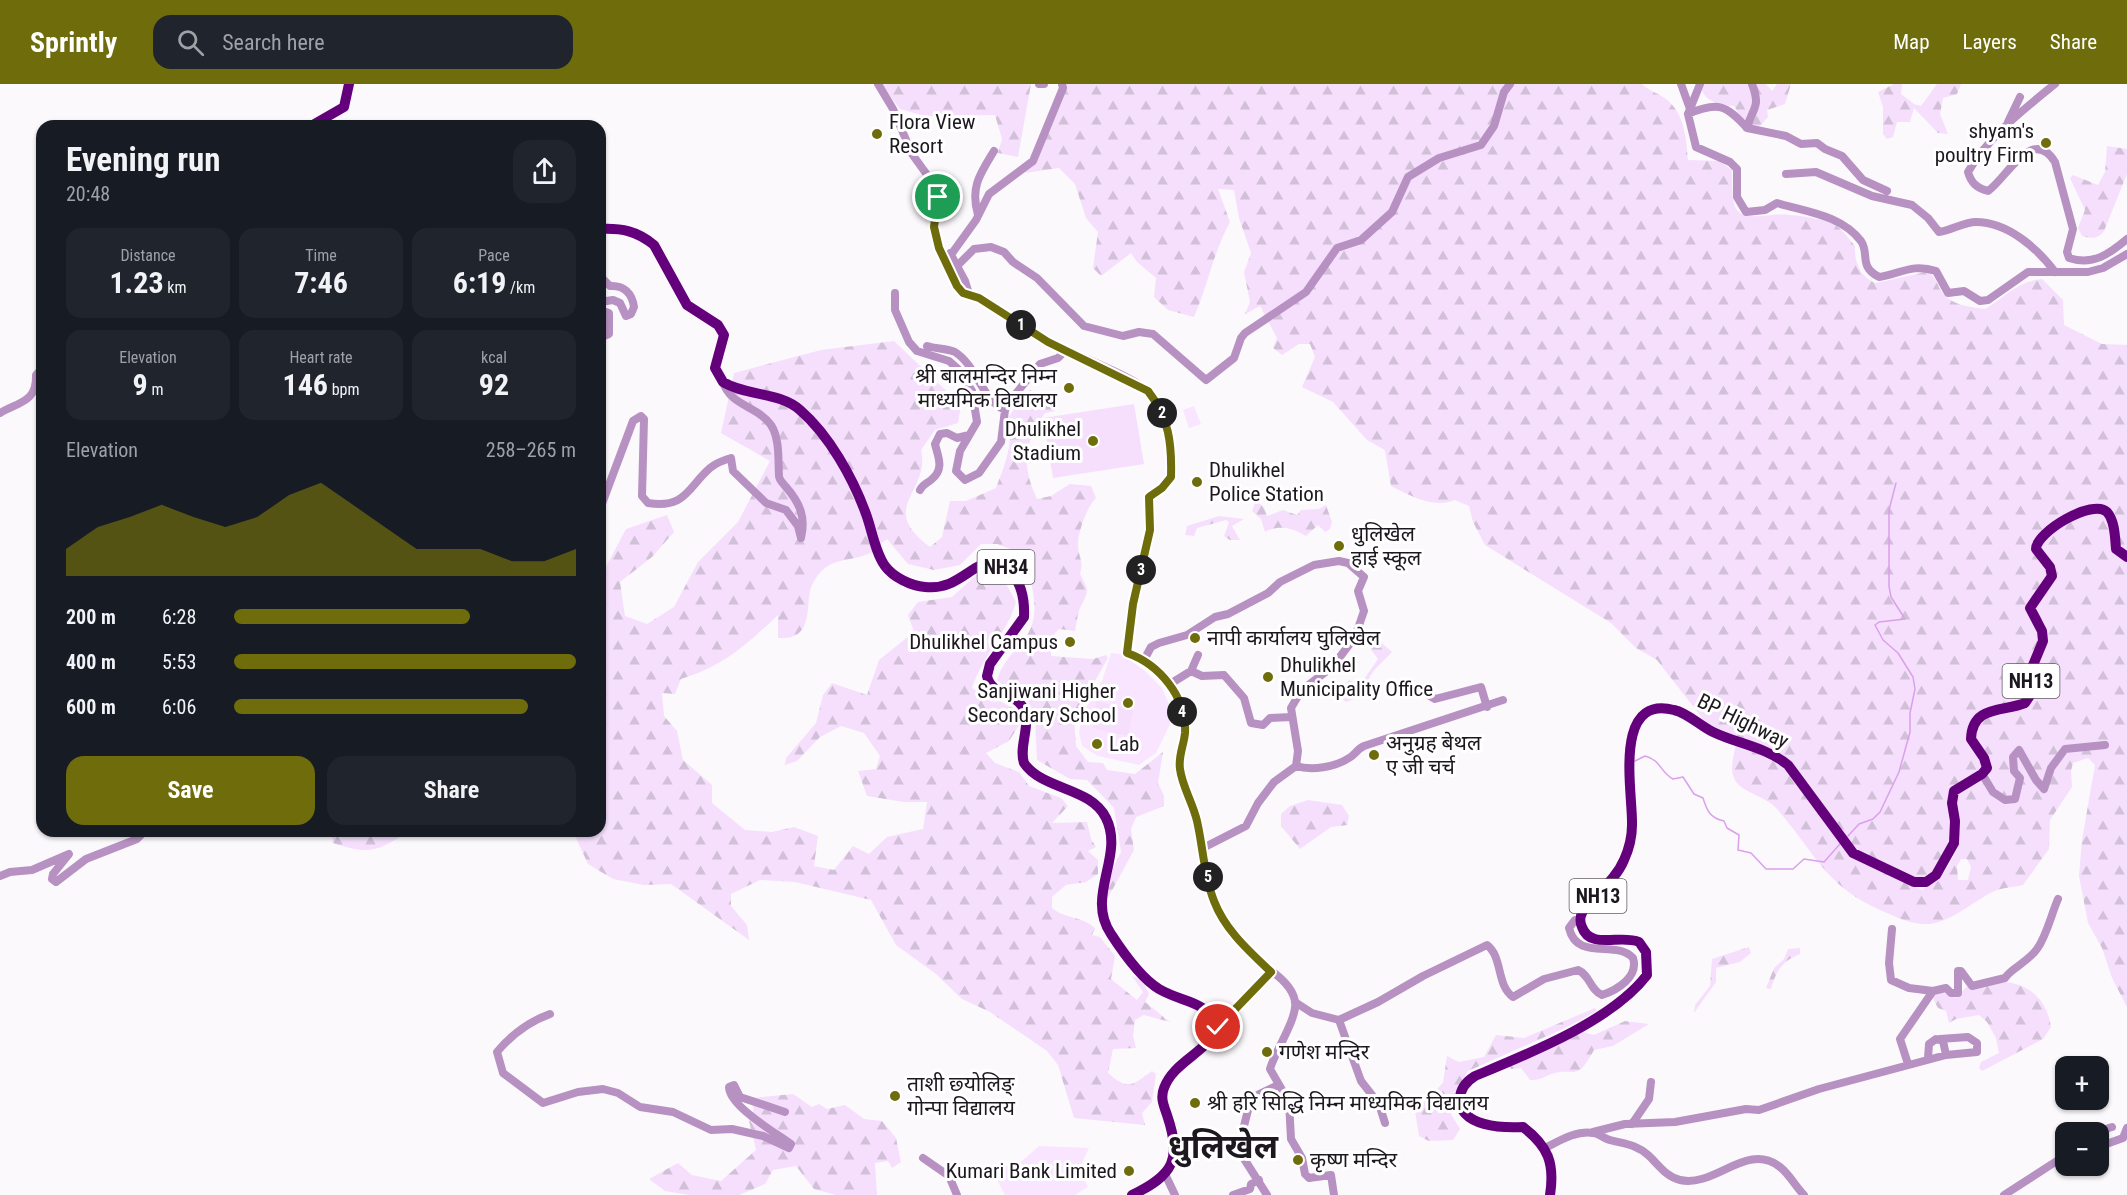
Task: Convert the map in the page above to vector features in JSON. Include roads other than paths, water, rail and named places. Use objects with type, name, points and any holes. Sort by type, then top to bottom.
[{"type":"highway","points":[[321,120],[344,107],[349,84]]},
{"type":"highway","points":[[606,229],[626,230],[654,245],[687,305],[718,325],[724,335],[715,368],[723,382]]},
{"type":"highway","name":"NH34","points":[[723,382],[795,405],[818,428],[836,455],[865,510],[881,560],[898,576],[926,588],[960,580],[990,561],[1004,564],[1011,571],[1022,590],[1024,617],[990,664],[987,676],[994,688],[1018,702],[1023,708],[1026,725],[1023,763],[1048,781],[1090,802],[1105,815],[1111,838],[1100,907],[1110,933],[1157,988],[1205,1008],[1218,1027]]},
{"type":"highway","name":"NH13","points":[[1982,774],[1985,772],[1986,762],[1971,739],[1972,726],[1975,720],[1990,710],[2025,703],[2031,694],[2031,670],[2043,646],[2042,631],[2030,608],[2052,576],[2050,567],[2036,549],[2041,536],[2084,510],[2099,507],[2107,512],[2112,520],[2116,549],[2127,557]]},
{"type":"highway","name":"BP Highway","points":[[1580,921],[1582,913],[1611,882],[1628,849],[1632,823],[1629,744],[1637,722],[1650,711],[1670,709],[1678,711],[1714,732],[1778,757],[1788,765],[1854,853],[1914,882],[1926,882],[1940,870],[1955,837],[1952,803],[1954,791],[1982,774]]},
{"type":"highway","name":"NH13","points":[[1545,1148],[1523,1127],[1505,1128],[1471,1119],[1463,1111],[1460,1094],[1464,1086],[1475,1076],[1596,1019],[1630,993],[1647,975],[1646,952],[1639,942],[1619,938],[1595,940],[1586,934],[1580,921]]},
{"type":"highway","points":[[1132,1195],[1165,1174],[1173,1162],[1176,1148],[1162,1101],[1163,1091],[1174,1070],[1212,1038],[1218,1027]]},
{"type":"highway","points":[[1545,1148],[1549,1153],[1550,1195]]},
{"type":"street","points":[[878,84],[893,109],[912,154],[933,183],[938,197],[934,227],[945,263],[963,293],[979,298],[1048,342],[1148,391],[1159,405],[1170,432],[1171,477],[1162,488],[1149,497],[1150,530],[1133,604],[1127,653],[1144,660],[1170,684],[1179,703],[1185,731],[1179,765],[1181,777],[1190,795],[1210,889],[1222,918],[1239,941],[1290,988],[1295,1002],[1291,1018],[1270,1069],[1289,1102],[1291,1139],[1302,1158],[1305,1174],[1310,1178],[1331,1175],[1334,1195]]},
{"type":"street","points":[[1039,84],[1044,84]]},
{"type":"street","points":[[945,263],[989,194],[1033,161],[1042,144],[1045,127],[1063,88],[1062,84]]},
{"type":"street","points":[[958,265],[974,249],[998,249],[1037,278],[1084,326],[1123,336],[1139,332],[1153,334],[1206,380],[1234,358],[1245,333],[1306,292],[1337,248],[1361,240],[1392,212],[1408,177],[1439,158],[1481,145],[1494,126],[1504,92],[1510,84]]},
{"type":"street","points":[[1681,84],[1696,147],[1730,162],[1737,170],[1737,197],[1746,212],[1765,210],[1777,203],[1822,215],[1844,224],[1861,242],[1865,264],[1879,277],[1902,269],[1929,269],[1936,272],[1948,293],[1964,291],[1980,301],[1988,300],[2028,272],[2088,272],[2103,268],[2127,254]]},
{"type":"street","points":[[1689,112],[1700,84]]},
{"type":"street","points":[[1747,128],[1758,104],[1758,96],[1752,84]]},
{"type":"street","points":[[2055,84],[2004,129],[1978,156],[1968,172],[1975,185],[1988,190],[1996,186],[2024,153],[2041,149],[2049,153],[2055,162],[2073,229],[2067,252],[2069,258],[2085,262],[2092,261],[2112,251],[2127,239]]},
{"type":"street","points":[[2004,129],[2020,97]]},
{"type":"street","points":[[1689,112],[1708,105],[1729,110],[1747,128],[1786,136],[1801,144],[1819,144],[1842,156],[1863,180],[1887,191]]},
{"type":"street","points":[[978,214],[973,201],[974,190],[994,151]]},
{"type":"street","points":[[1786,174],[1816,172],[1872,196],[1912,205],[1940,232],[1975,222],[2013,233],[2042,254],[2055,272]]},
{"type":"street","points":[[951,254],[958,265],[969,294]]},
{"type":"street","points":[[606,282],[610,286],[619,286],[627,290],[634,307],[631,314],[626,316],[620,303],[614,300],[606,301]]},
{"type":"street","points":[[895,293],[894,310],[909,342],[917,351],[949,361],[958,369],[972,391],[977,415],[960,451],[956,471],[965,480],[979,473],[1001,442],[1005,410],[1040,364],[1058,358],[1066,350]]},
{"type":"street","points":[[606,312],[609,313],[608,336],[606,335]]},
{"type":"street","points":[[927,346],[952,351],[965,360],[996,404],[1005,410]]},
{"type":"street","points":[[606,493],[633,421],[641,416],[644,419],[642,496],[648,503],[657,504],[678,500],[691,491],[710,468],[731,458],[733,471],[766,503],[786,510],[798,526],[801,538],[805,521],[799,504],[778,478],[776,439],[771,425],[737,402],[726,392],[723,382]]},
{"type":"street","points":[[0,413],[31,396],[36,389]]},
{"type":"street","points":[[920,490],[923,484],[931,480],[939,466],[941,459],[935,444],[940,434],[947,433],[957,438],[969,435]]},
{"type":"street","points":[[1144,660],[1151,647],[1187,635],[1215,617],[1228,614],[1268,593],[1280,582],[1314,565],[1338,561],[1348,563],[1364,577],[1358,591],[1364,611],[1346,652],[1297,696],[1291,717],[1298,751],[1296,766]]},
{"type":"street","points":[[1170,684],[1191,671],[1198,655]]},
{"type":"street","points":[[1191,671],[1202,676],[1224,675],[1229,678],[1244,698],[1251,723],[1263,725],[1270,718],[1291,717]]},
{"type":"street","points":[[1423,692],[1435,699],[1481,687],[1487,707]]},
{"type":"street","points":[[1203,848],[1246,826],[1258,803],[1274,782],[1296,766],[1313,768],[1330,766],[1348,759],[1364,746],[1503,700]]},
{"type":"street","points":[[1982,774],[1993,792],[2005,800],[2015,799],[2020,778],[2014,771],[2013,757],[2019,750],[2036,780],[2044,789],[2051,768],[2065,749],[2104,745]]},
{"type":"street","points":[[0,876],[10,872],[32,870],[69,854],[53,874],[52,879],[56,882],[86,859],[139,837]]},
{"type":"street","points":[[1892,929],[1889,963],[1891,980],[1909,988],[1933,991],[1946,987],[1951,993],[1958,993],[1958,971],[1961,971],[1972,986],[2005,978],[2008,972],[2024,964],[2038,948],[2058,899]]},
{"type":"street","points":[[1295,1002],[1312,1012],[1339,1020],[1487,945],[1494,950],[1506,991],[1513,997],[1538,981],[1578,970],[1583,972],[1599,994],[1610,992],[1633,973],[1633,958],[1625,952],[1594,950],[1580,944],[1572,937],[1569,928],[1575,920],[1580,921]]},
{"type":"street","points":[[1218,1027],[1271,972]]},
{"type":"street","points":[[1908,1064],[1900,1039],[1933,991]]},
{"type":"street","points":[[550,1014],[535,1019],[509,1038],[497,1052],[503,1073],[543,1103],[578,1092],[603,1089],[618,1093],[640,1107],[673,1112],[711,1130],[732,1129],[764,1136],[789,1148],[791,1143],[742,1108],[729,1092],[729,1086],[734,1085],[740,1097],[785,1112]]},
{"type":"street","points":[[1339,1020],[1361,1081],[1379,1104],[1385,1122]]},
{"type":"street","points":[[1545,1148],[1568,1136],[1617,1125],[1675,1122],[1746,1109],[1760,1110],[1819,1089],[1928,1058],[1977,1052],[1977,1043],[1968,1037],[1940,1039],[1929,1044],[1928,1058]]},
{"type":"street","points":[[1940,1039],[1946,1054]]},
{"type":"street","points":[[1632,1124],[1649,1099],[1651,1082]]},
{"type":"street","points":[[1267,1195],[1241,1154],[1242,1134],[1251,1098],[1278,1085]]},
{"type":"street","points":[[2109,1144],[2123,1138],[2127,1128]]},
{"type":"street","points":[[1593,1132],[1607,1140],[1633,1145],[1670,1176],[1682,1180],[1714,1175],[1741,1161],[1760,1158],[1768,1160],[1788,1174],[1804,1195]]},
{"type":"street","points":[[923,1158],[949,1176],[957,1195]]},
{"type":"street","points":[[2008,1194],[2055,1163]]},
{"type":"street","points":[[1165,1174],[1176,1195]]},
{"type":"street","points":[[1233,1195],[1250,1189],[1251,1184],[1259,1180]]},
{"type":"waterway","points":[[1848,836],[1859,824],[1873,819],[1880,812],[1899,772],[1910,732],[1910,713],[1915,689],[1913,677],[1898,653],[1883,640],[1875,625],[1879,622],[1905,619],[1891,597],[1889,586],[1889,510],[1896,483]]},
{"type":"waterway","points":[[1635,761],[1645,756],[1654,760],[1673,779],[1683,777],[1694,794],[1703,798],[1710,813],[1715,818],[1724,821],[1727,828],[1739,835],[1738,850],[1751,853],[1766,869],[1793,869],[1804,859],[1824,862],[1840,844]]},
{"type":"place","name":"Flora View Resort","points":[[877,134]]},
{"type":"place","name":"shyam's poultry Firm","points":[[2046,143]]},
{"type":"place","name":"श्री बालमन्दिर निम्न माध्यमिक विद्यालय","points":[[1069,388]]},
{"type":"place","name":"Dhulikhel Stadium","points":[[1093,441]]},
{"type":"place","name":"Dhulikhel Police Station","points":[[1197,482]]},
{"type":"place","name":"धुलिखेल हाई स्कूल","points":[[1339,546]]},
{"type":"place","name":"नापी कार्यालय घुलिखेल","points":[[1195,638]]},
{"type":"place","name":"Dhulikhel Campus","points":[[1070,642]]},
{"type":"place","name":"Dhulikhel Municipality Office","points":[[1268,677]]},
{"type":"place","name":"Sanjiwani Higher Secondary School","points":[[1128,703]]},
{"type":"place","name":"Lab","points":[[1097,744]]},
{"type":"place","name":"अनुग्रह बेथल ए जी चर्च","points":[[1374,755]]},
{"type":"place","name":"गणेश मन्दिर","points":[[1267,1052]]},
{"type":"place","name":"ताशी छ्‍योलिङ् गोन्पा विद्यालय","points":[[895,1096]]},
{"type":"place","name":"श्री हरि सिद्धि निम्न माध्यमिक विद्यालय","points":[[1195,1103]]},
{"type":"place","name":"कृष्ण मन्दिर","points":[[1298,1160]]},
{"type":"place","name":"Kumari Bank Limited","points":[[1129,1171]]},
{"type":"district","name":"धुलिखेल","points":[[1223,1146]]}]
